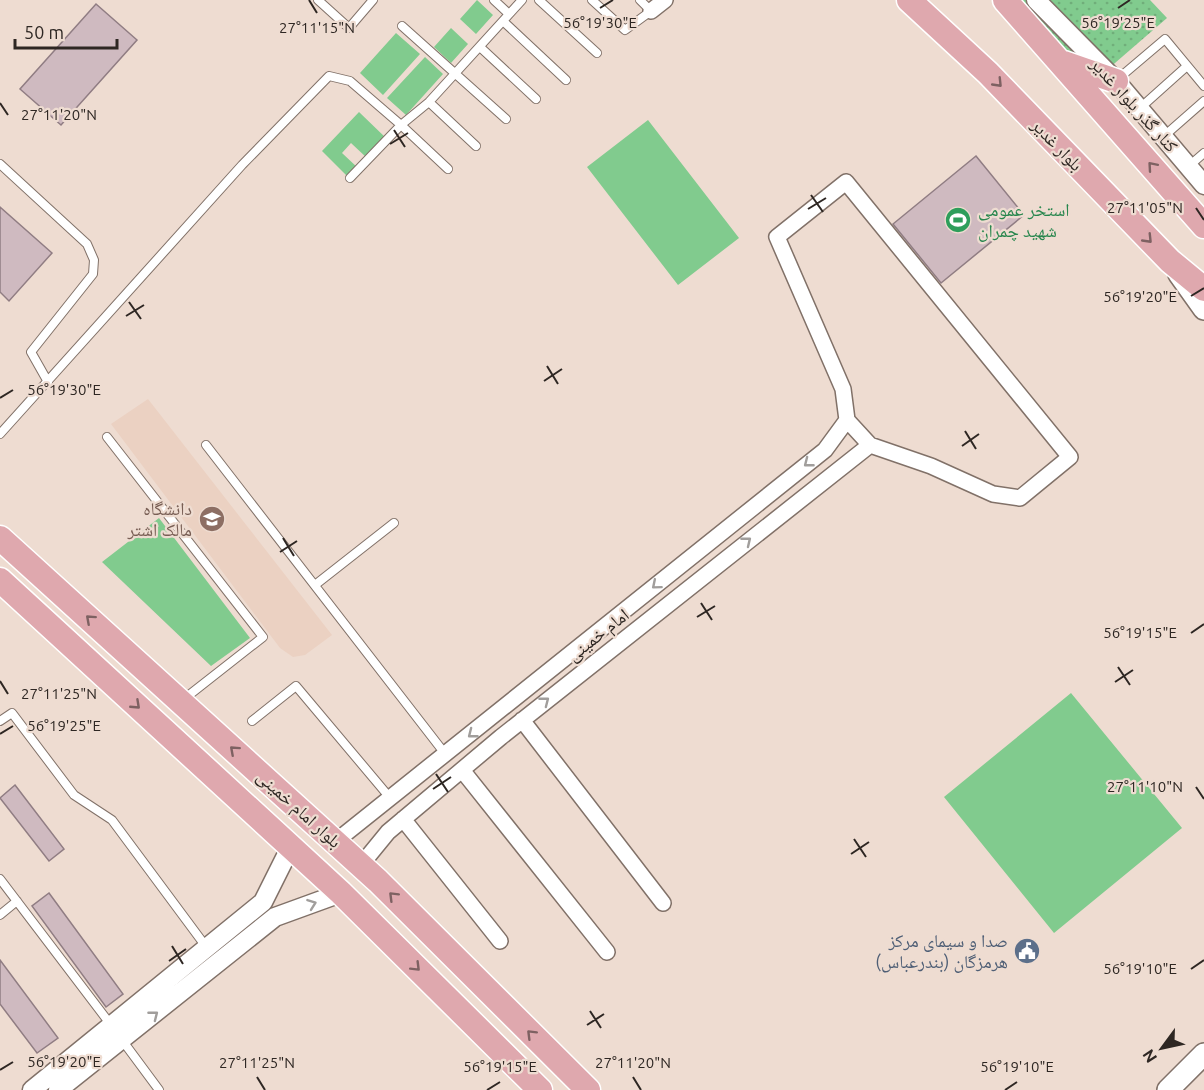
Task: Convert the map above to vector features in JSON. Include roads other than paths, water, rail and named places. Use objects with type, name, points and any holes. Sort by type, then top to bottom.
[{"type":"main road","name":"بلوار غدیر","points":[[909,0],[976,62],[1170,261],[1204,289]]},
{"type":"main road","points":[[929,0],[976,62]]},
{"type":"main road","points":[[1015,3],[1060,61],[1204,226]]},
{"type":"main road","points":[[1060,61],[1116,81]]},
{"type":"main road","points":[[1170,261],[1204,309]]},
{"type":"main road","name":"بلوار امام خمینی","points":[[0,538],[361,865],[588,1090]]},
{"type":"main road","name":"بلوار امام خمینی","points":[[0,580],[341,893],[540,1090]]},
{"type":"main road","points":[[1168,1090],[1204,1054]]},
{"type":"street","points":[[646,5],[665,0]]},
{"type":"street","name":"کنار گذر بلوار غدیر","points":[[1015,3],[1116,81],[1204,185]]},
{"type":"street","points":[[846,182],[1070,457],[1020,498],[993,494],[931,466],[870,445],[847,420],[843,389],[777,237],[846,182]]},
{"type":"street","points":[[335,842],[492,719],[825,450],[847,420]]},
{"type":"street","name":"امام خمینی","points":[[361,865],[388,832],[505,734],[870,445]]},
{"type":"street","points":[[769,494],[784,512]]},
{"type":"street","points":[[701,548],[716,566]]},
{"type":"street","points":[[632,605],[646,621]]},
{"type":"street","points":[[560,664],[573,680]]},
{"type":"street","points":[[492,719],[505,734]]},
{"type":"street","points":[[522,720],[663,903]]},
{"type":"street","points":[[462,770],[607,952]]},
{"type":"street","points":[[405,788],[420,805]]},
{"type":"street","points":[[403,819],[500,941]]},
{"type":"street","points":[[58,1090],[122,1040],[212,956],[263,902],[290,848]]},
{"type":"street","points":[[32,1090],[111,1025],[212,956],[275,917],[341,893]]},
{"type":"street","points":[[111,1025],[122,1040]]},
{"type":"lane","points":[[318,0],[349,28],[373,0]]},
{"type":"lane","points":[[494,0],[509,14]]},
{"type":"lane","points":[[350,177],[401,125],[429,102],[522,0]]},
{"type":"lane","points":[[539,0],[597,52]]},
{"type":"lane","points":[[592,0],[625,30],[646,5]]},
{"type":"lane","points":[[503,21],[566,80]]},
{"type":"lane","points":[[402,26],[506,119]]},
{"type":"lane","points":[[1116,81],[1165,39],[1204,86]]},
{"type":"lane","points":[[480,46],[536,99]]},
{"type":"lane","points":[[1139,109],[1187,66]]},
{"type":"lane","points":[[0,434],[242,165],[329,76],[350,81],[448,169]]},
{"type":"lane","points":[[1163,137],[1204,101]]},
{"type":"lane","points":[[429,102],[476,147]]},
{"type":"lane","points":[[1188,166],[1204,153]]},
{"type":"lane","points":[[0,164],[87,244],[94,260],[93,274],[31,352],[48,382]]},
{"type":"lane","points":[[106,437],[263,637],[181,702]]},
{"type":"lane","points":[[206,445],[446,755]]},
{"type":"lane","points":[[315,585],[394,523]]},
{"type":"lane","points":[[252,721],[296,686],[391,799]]},
{"type":"lane","points":[[0,721],[12,713],[74,795],[112,820],[212,956]]},
{"type":"lane","points":[[0,879],[111,1025]]},
{"type":"lane","points":[[0,915],[17,901]]},
{"type":"lane","points":[[122,1040],[159,1090]]},
{"type":"place","name":"استخر عمومی شهید چمران","points":[[958,220]]},
{"type":"place","name":"دانشگاه مالک اشتر","points":[[212,519]]},
{"type":"place","name":"صدا و سیمای مرکز هرمزگان (بندرعباس)","points":[[1027,951]]}]
